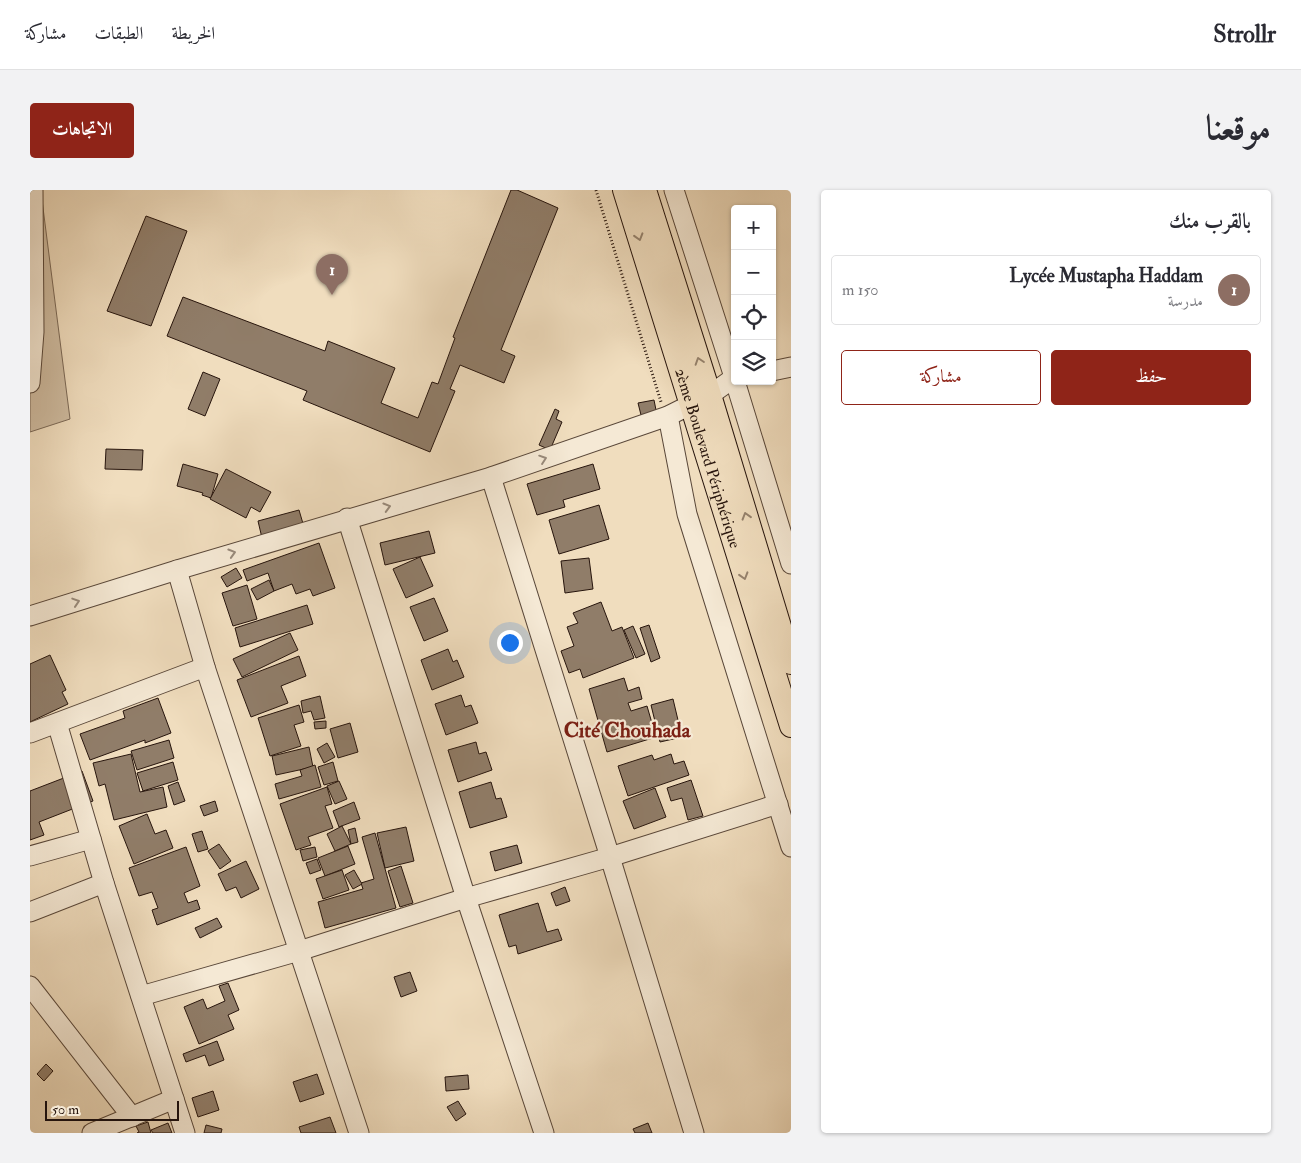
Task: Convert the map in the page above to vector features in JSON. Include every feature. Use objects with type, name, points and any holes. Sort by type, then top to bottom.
[{"type":"main road","name":"2ème Boulevard Périphérique","points":[[624,190],[700,400],[791,663]]},
{"type":"main road","name":"2ème Boulevard Périphérique","points":[[645,190],[700,400],[791,726]]},
{"type":"street","points":[[30,383],[34,332],[33,190]]},
{"type":"street","points":[[674,190],[731,367]]},
{"type":"street","points":[[776,369],[791,367]]},
{"type":"street","points":[[30,616],[347,518],[491,477],[665,409],[700,400],[731,381]]},
{"type":"street","points":[[737,385],[791,564]]},
{"type":"street","points":[[665,409],[686,514],[791,846]]},
{"type":"street","points":[[491,477],[694,1133]]},
{"type":"street","points":[[347,518],[466,898],[544,1133]]},
{"type":"street","points":[[178,570],[205,668],[359,1133]]},
{"type":"street","points":[[30,733],[205,668]]},
{"type":"street","points":[[57,723],[104,883],[185,1133]]},
{"type":"street","points":[[141,996],[299,951],[466,898],[610,857],[778,804]]},
{"type":"street","points":[[30,856],[91,839]]},
{"type":"street","points":[[30,912],[104,883]]},
{"type":"street","points":[[30,986],[132,1118]]},
{"type":"street","points":[[92,1133],[174,1099]]},
{"type":"path","points":[[596,190],[665,409]]},
{"type":"shaded area","points":[[42,200],[70,419],[30,432],[30,203]]},
{"type":"building","points":[[511,190],[517,190],[558,208],[501,350],[515,356],[504,383],[460,365],[450,389],[455,391],[430,452],[303,400],[307,391],[167,336],[183,297],[325,351],[328,341],[395,368],[381,403],[418,418],[432,382],[438,384],[455,338],[453,337]]},
{"type":"building","points":[[146,216],[187,231],[151,326],[107,311]]},
{"type":"building","points":[[203,372],[220,379],[205,416],[188,409]]},
{"type":"building","points":[[654,400],[657,415],[642,419],[638,403]]},
{"type":"building","points":[[555,409],[559,411],[556,419],[562,422],[550,450],[539,445]]},
{"type":"building","points":[[106,449],[143,450],[142,470],[105,469]]},
{"type":"building","points":[[183,464],[218,474],[211,498],[202,495],[203,493],[177,486]]},
{"type":"building","points":[[593,464],[600,489],[563,500],[565,507],[537,515],[527,484]]},
{"type":"building","points":[[226,469],[271,492],[260,512],[251,507],[246,518],[210,499]]},
{"type":"building","points":[[599,505],[609,539],[559,554],[549,520]]},
{"type":"building","points":[[299,510],[304,527],[262,538],[258,521]]},
{"type":"building","points":[[429,531],[435,553],[385,565],[380,543]]},
{"type":"building","points":[[319,543],[335,588],[313,596],[310,589],[296,594],[292,584],[274,591],[268,573],[247,581],[243,570]]},
{"type":"building","points":[[420,557],[433,586],[406,598],[393,569]]},
{"type":"building","points":[[589,558],[593,589],[565,593],[561,561]]},
{"type":"building","points":[[236,568],[242,578],[227,587],[221,577]]},
{"type":"building","points":[[269,580],[274,591],[257,600],[251,589]]},
{"type":"building","points":[[247,585],[257,619],[233,626],[222,593]]},
{"type":"building","points":[[434,598],[448,631],[424,641],[410,607]]},
{"type":"building","points":[[601,602],[612,631],[622,627],[634,658],[583,678],[580,669],[569,673],[561,651],[574,646],[567,627],[578,623],[573,613]]},
{"type":"building","points":[[307,605],[313,624],[240,647],[235,628]]},
{"type":"building","points":[[649,625],[660,658],[651,662],[640,628]]},
{"type":"building","points":[[633,626],[645,654],[636,658],[624,630]]},
{"type":"building","points":[[290,633],[298,650],[242,677],[233,659]]},
{"type":"building","points":[[448,649],[453,662],[457,660],[464,677],[432,690],[421,660]]},
{"type":"building","points":[[50,655],[66,690],[62,692],[68,704],[30,722],[30,664]]},
{"type":"building","points":[[299,656],[306,676],[281,686],[288,703],[251,717],[237,680]]},
{"type":"building","points":[[624,678],[628,691],[639,687],[642,699],[628,703],[631,711],[647,706],[656,737],[607,752],[589,689]]},
{"type":"building","points":[[461,695],[465,707],[471,705],[478,723],[446,735],[435,704]]},
{"type":"building","points":[[320,696],[325,718],[314,720],[311,711],[303,713],[301,701]]},
{"type":"building","points":[[158,698],[171,733],[145,743],[145,740],[90,760],[80,734],[125,718],[123,711]]},
{"type":"building","points":[[673,699],[682,737],[660,742],[651,705]]},
{"type":"building","points":[[299,705],[304,722],[294,725],[301,746],[270,756],[258,718]]},
{"type":"building","points":[[326,721],[326,728],[315,729],[314,722]]},
{"type":"building","points":[[350,723],[358,752],[338,758],[330,729]]},
{"type":"building","points":[[169,740],[174,758],[137,770],[131,751]]},
{"type":"building","points":[[476,742],[479,754],[486,752],[492,770],[458,782],[448,750]]},
{"type":"building","points":[[327,743],[335,757],[324,763],[317,749]]},
{"type":"building","points":[[309,747],[313,767],[276,775],[272,756]]},
{"type":"building","points":[[131,754],[140,792],[163,787],[167,807],[114,820],[105,784],[99,786],[93,763]]},
{"type":"building","points":[[671,754],[674,764],[684,761],[689,775],[628,796],[618,766],[652,755],[654,760]]},
{"type":"building","points":[[173,762],[178,780],[143,791],[137,773]]},
{"type":"building","points":[[333,762],[338,781],[324,785],[318,767]]},
{"type":"building","points":[[315,765],[321,787],[279,799],[275,784],[302,776],[300,770]]},
{"type":"building","points":[[82,771],[93,801],[39,822],[44,835],[30,840],[30,791]]},
{"type":"building","points":[[691,780],[703,816],[688,820],[682,798],[671,801],[667,788]]},
{"type":"building","points":[[339,781],[347,799],[335,804],[327,786]]},
{"type":"building","points":[[178,782],[185,801],[174,805],[168,786]]},
{"type":"building","points":[[491,782],[496,799],[501,798],[507,817],[470,828],[459,792]]},
{"type":"building","points":[[327,787],[332,804],[325,806],[333,828],[308,837],[311,845],[296,850],[280,804]]},
{"type":"building","points":[[655,788],[666,817],[634,829],[623,801]]},
{"type":"building","points":[[215,801],[218,811],[204,816],[200,806]]},
{"type":"building","points":[[354,802],[360,819],[339,827],[333,811]]},
{"type":"building","points":[[147,814],[155,834],[166,830],[173,848],[134,864],[119,826]]},
{"type":"building","points":[[342,826],[351,844],[335,851],[327,834]]},
{"type":"building","points":[[406,827],[414,861],[385,868],[377,833]]},
{"type":"building","points":[[355,828],[358,842],[351,844],[348,830]]},
{"type":"building","points":[[202,831],[208,849],[198,852],[192,834]]},
{"type":"building","points":[[375,833],[396,908],[325,928],[318,902],[363,889],[361,883],[374,879],[362,837]]},
{"type":"building","points":[[219,844],[231,861],[220,869],[208,851]]},
{"type":"building","points":[[517,845],[522,863],[495,871],[490,852]]},
{"type":"building","points":[[348,846],[355,864],[325,876],[318,858]]},
{"type":"building","points":[[186,847],[200,886],[184,893],[188,903],[197,900],[200,909],[157,925],[152,910],[158,908],[152,892],[139,896],[129,868]]},
{"type":"building","points":[[315,847],[317,857],[303,861],[300,850]]},
{"type":"building","points":[[317,859],[321,870],[310,874],[306,863]]},
{"type":"building","points":[[246,861],[259,889],[241,898],[236,887],[226,891],[218,874]]},
{"type":"building","points":[[401,866],[413,903],[400,907],[388,871]]},
{"type":"building","points":[[342,870],[349,890],[323,899],[316,879]]},
{"type":"building","points":[[354,870],[362,884],[353,889],[345,875]]},
{"type":"building","points":[[565,887],[570,901],[556,906],[551,893]]},
{"type":"building","points":[[538,903],[547,932],[558,929],[562,940],[518,954],[516,945],[509,947],[499,915]]},
{"type":"building","points":[[217,918],[222,927],[200,938],[195,928]]},
{"type":"building","points":[[410,972],[417,991],[401,997],[394,977]]},
{"type":"building","points":[[228,983],[239,1010],[228,1015],[234,1029],[199,1044],[184,1007],[203,999],[207,1009],[225,1001],[219,986]]},
{"type":"building","points":[[217,1041],[224,1060],[209,1066],[205,1055],[186,1062],[183,1054]]},
{"type":"building","points":[[46,1064],[53,1071],[44,1081],[37,1074]]},
{"type":"building","points":[[317,1074],[324,1094],[300,1102],[293,1082]]},
{"type":"building","points":[[468,1075],[469,1089],[446,1091],[445,1077]]},
{"type":"building","points":[[213,1091],[219,1110],[198,1117],[192,1098]]},
{"type":"building","points":[[458,1101],[466,1114],[456,1121],[447,1107]]},
{"type":"building","points":[[330,1117],[336,1133],[301,1133],[299,1127]]},
{"type":"building","points":[[148,1122],[151,1133],[137,1133],[139,1132],[136,1126]]},
{"type":"building","points":[[168,1123],[172,1133],[153,1133],[151,1130]]},
{"type":"building","points":[[648,1123],[652,1133],[635,1133],[633,1129]]},
{"type":"building","points":[[206,1125],[222,1129],[221,1133],[204,1133]]},
{"type":"place","name":"Lycée Mustapha Haddam","points":[[332,295]]},
{"type":"district","name":"Cité Chouhada","points":[[627,730]]}]
